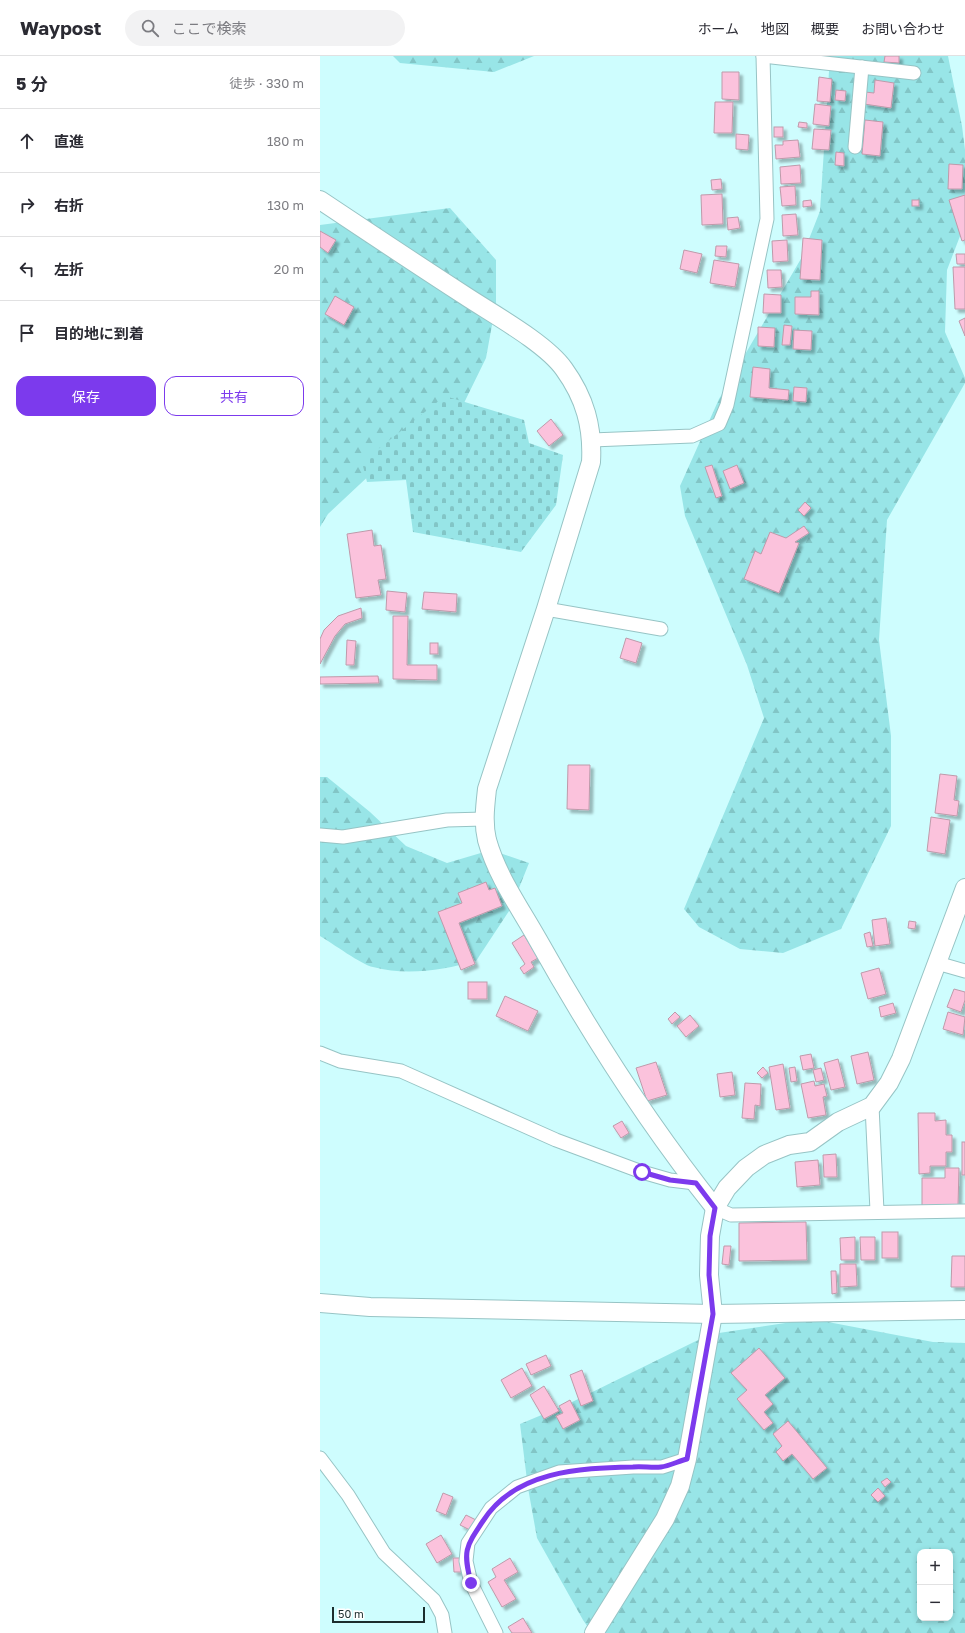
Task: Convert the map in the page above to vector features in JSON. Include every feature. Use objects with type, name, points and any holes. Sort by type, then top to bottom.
[{"type":"street","points":[[592,440],[692,436],[719,424],[727,405],[767,219],[763,56],[914,73]]},
{"type":"street","points":[[855,147],[862,67]]},
{"type":"street","points":[[320,200],[544,349],[563,367],[578,391],[586,411],[592,440],[591,462],[546,609],[487,789],[484,819],[487,839],[496,867],[576,1008],[641,1107],[715,1208],[731,1215],[965,1210]]},
{"type":"street","points":[[546,609],[661,629]]},
{"type":"street","points":[[320,834],[343,837],[447,820],[484,819]]},
{"type":"street","points":[[594,1633],[665,1519],[680,1486],[687,1459],[713,1314],[709,1275],[710,1236],[715,1208],[727,1188],[746,1168],[764,1155],[789,1145],[810,1142],[838,1122],[872,1106],[888,1083],[901,1059],[964,896]]},
{"type":"street","points":[[937,963],[965,971]]},
{"type":"street","points":[[320,1053],[340,1061],[401,1071],[571,1145],[642,1172],[670,1180],[696,1183]]},
{"type":"street","points":[[872,1106],[877,1211]]},
{"type":"street","points":[[320,1303],[370,1307],[713,1314],[965,1310]]},
{"type":"street","points":[[320,1458],[348,1495],[384,1553],[434,1600],[442,1615],[445,1633]]},
{"type":"street","points":[[496,1633],[471,1583],[466,1561],[468,1543],[491,1508],[517,1488],[559,1472],[633,1467],[662,1467],[687,1459]]},
{"type":"green space","points":[[393,56],[534,56],[494,72],[400,63]]},
{"type":"green space","points":[[830,56],[948,56],[962,126],[965,150],[965,223],[947,270],[945,332],[965,378],[965,383],[887,520],[879,640],[891,736],[891,826],[841,929],[783,953],[740,949],[699,927],[684,909],[764,718],[747,665],[685,516],[680,486],[719,399],[802,257],[820,211]]},
{"type":"green space","points":[[450,208],[496,260],[496,303],[486,358],[464,403],[390,456],[328,514],[320,527],[320,225]]},
{"type":"green space","points":[[445,396],[524,420],[529,443],[563,455],[556,505],[521,552],[413,532],[406,480],[367,482],[362,462]]},
{"type":"green space","points":[[320,777],[327,777],[370,812],[406,846],[447,863],[491,850],[529,863],[511,908],[476,961],[425,971],[386,970],[373,967],[362,962],[320,936]]},
{"type":"green space","points":[[812,1319],[933,1342],[965,1343],[965,1633],[592,1633],[583,1620],[537,1538],[528,1488],[520,1424],[568,1404],[696,1341],[719,1333]]},
{"type":"building","points":[[885,56],[899,56],[899,63],[884,62]]},
{"type":"building","points":[[722,72],[739,72],[739,100],[722,99]]},
{"type":"building","points":[[819,77],[832,79],[830,102],[817,101]]},
{"type":"building","points":[[875,80],[894,83],[891,108],[864,104],[865,92],[874,93]]},
{"type":"building","points":[[836,90],[846,91],[845,101],[835,100]]},
{"type":"building","points":[[715,102],[733,102],[732,133],[714,133]]},
{"type":"building","points":[[815,104],[831,106],[829,126],[813,124]]},
{"type":"building","points":[[865,120],[883,122],[880,156],[862,154]]},
{"type":"building","points":[[799,122],[807,123],[807,128],[798,127]]},
{"type":"building","points":[[774,127],[783,127],[783,137],[774,137]]},
{"type":"building","points":[[814,129],[831,130],[829,150],[812,149]]},
{"type":"building","points":[[736,134],[749,135],[748,150],[736,149]]},
{"type":"building","points":[[798,140],[800,157],[776,159],[775,145],[783,145],[783,141]]},
{"type":"building","points":[[836,152],[844,153],[844,166],[835,165]]},
{"type":"building","points":[[949,164],[963,165],[962,189],[948,189]]},
{"type":"building","points":[[800,165],[801,183],[781,184],[780,167]]},
{"type":"building","points":[[721,179],[722,189],[712,190],[711,180]]},
{"type":"building","points":[[795,186],[796,205],[782,206],[780,187]]},
{"type":"building","points":[[722,194],[723,224],[702,225],[701,195]]},
{"type":"building","points":[[965,195],[965,240],[962,241],[949,200]]},
{"type":"building","points":[[811,200],[812,206],[803,207],[803,201]]},
{"type":"building","points":[[912,200],[919,200],[919,206],[912,206]]},
{"type":"building","points":[[796,214],[798,235],[783,236],[782,215]]},
{"type":"building","points":[[738,217],[740,228],[728,230],[727,218]]},
{"type":"building","points":[[320,231],[336,240],[328,253],[320,247]]},
{"type":"building","points":[[803,238],[822,240],[820,280],[800,279]]},
{"type":"building","points":[[787,240],[788,261],[773,262],[772,241]]},
{"type":"building","points":[[716,246],[727,246],[726,257],[715,256]]},
{"type":"building","points":[[684,250],[702,254],[697,273],[680,269]]},
{"type":"building","points":[[956,254],[965,254],[965,264],[957,264]]},
{"type":"building","points":[[714,260],[739,264],[735,287],[710,283]]},
{"type":"building","points":[[953,267],[965,267],[965,309],[955,309]]},
{"type":"building","points":[[767,270],[781,270],[782,287],[768,288]]},
{"type":"building","points":[[811,291],[819,291],[819,315],[795,314],[795,297],[811,297]]},
{"type":"building","points":[[764,294],[781,295],[781,313],[763,313]]},
{"type":"building","points":[[335,296],[354,307],[344,325],[325,314]]},
{"type":"building","points":[[965,318],[965,336],[959,321]]},
{"type":"building","points":[[784,325],[792,326],[790,345],[782,345]]},
{"type":"building","points":[[758,327],[775,328],[774,347],[758,346]]},
{"type":"building","points":[[794,330],[812,331],[811,350],[793,349]]},
{"type":"building","points":[[753,367],[770,369],[769,388],[789,390],[788,400],[750,397]]},
{"type":"building","points":[[794,387],[807,388],[806,402],[793,401]]},
{"type":"building","points":[[551,419],[563,435],[549,446],[537,431]]},
{"type":"building","points":[[712,465],[722,496],[716,498],[705,467]]},
{"type":"building","points":[[737,465],[744,483],[730,489],[723,471]]},
{"type":"building","points":[[805,502],[811,508],[804,516],[798,510]]},
{"type":"building","points":[[804,526],[809,533],[795,542],[799,543],[779,593],[744,579],[755,551],[761,554],[770,532],[786,538]]},
{"type":"building","points":[[372,530],[374,546],[381,545],[386,579],[378,580],[381,595],[356,598],[347,534]]},
{"type":"building","points":[[387,591],[407,593],[405,612],[386,610]]},
{"type":"building","points":[[424,592],[457,594],[456,612],[422,609]]},
{"type":"building","points":[[361,608],[362,618],[345,624],[335,636],[320,664],[320,639],[324,630],[338,616]]},
{"type":"building","points":[[393,616],[408,616],[407,665],[437,665],[437,680],[393,679]]},
{"type":"building","points":[[626,638],[642,643],[636,663],[620,658]]},
{"type":"building","points":[[347,640],[356,641],[354,665],[346,665]]},
{"type":"building","points":[[430,643],[438,643],[438,654],[430,654]]},
{"type":"building","points":[[378,676],[379,683],[320,684],[320,677]]},
{"type":"building","points":[[568,765],[590,765],[589,810],[567,809]]},
{"type":"building","points":[[940,774],[957,776],[954,800],[959,801],[957,816],[935,813]]},
{"type":"building","points":[[931,817],[950,820],[945,854],[927,851]]},
{"type":"building","points":[[486,882],[489,890],[495,888],[502,906],[459,923],[475,964],[461,970],[438,912],[462,903],[458,893]]},
{"type":"building","points":[[886,918],[890,944],[875,946],[872,920]]},
{"type":"building","points":[[909,921],[916,922],[915,929],[908,928]]},
{"type":"building","points":[[870,932],[873,946],[867,947],[864,934]]},
{"type":"building","points":[[524,935],[538,958],[531,962],[534,967],[524,974],[520,968],[525,964],[512,943]]},
{"type":"building","points":[[879,968],[886,994],[868,999],[861,973]]},
{"type":"building","points":[[468,982],[487,982],[487,999],[468,999]]},
{"type":"building","points":[[954,989],[965,992],[965,1000],[961,1012],[947,1007]]},
{"type":"building","points":[[505,996],[538,1011],[528,1031],[496,1016]]},
{"type":"building","points":[[893,1003],[896,1013],[881,1017],[879,1007]]},
{"type":"building","points":[[675,1012],[680,1017],[672,1024],[668,1019]]},
{"type":"building","points":[[948,1012],[965,1017],[963,1035],[943,1029]]},
{"type":"building","points":[[690,1015],[699,1026],[686,1037],[677,1026]]},
{"type":"building","points":[[868,1052],[874,1080],[857,1084],[851,1056]]},
{"type":"building","points":[[811,1054],[814,1068],[803,1070],[800,1056]]},
{"type":"building","points":[[838,1059],[845,1087],[831,1090],[824,1063]]},
{"type":"building","points":[[656,1062],[667,1095],[647,1101],[636,1068]]},
{"type":"building","points":[[783,1064],[790,1108],[776,1110],[769,1067]]},
{"type":"building","points":[[763,1067],[768,1073],[762,1078],[757,1073]]},
{"type":"building","points":[[795,1067],[797,1081],[791,1082],[789,1068]]},
{"type":"building","points":[[821,1068],[824,1080],[816,1082],[813,1070]]},
{"type":"building","points":[[732,1072],[735,1095],[720,1097],[717,1074]]},
{"type":"building","points":[[814,1081],[815,1086],[824,1084],[827,1096],[823,1097],[826,1115],[808,1118],[801,1084]]},
{"type":"building","points":[[745,1083],[761,1084],[760,1106],[755,1105],[754,1119],[742,1118]]},
{"type":"building","points":[[918,1113],[935,1113],[935,1121],[946,1120],[946,1135],[952,1135],[952,1152],[946,1152],[946,1166],[930,1166],[930,1173],[919,1174]]},
{"type":"building","points":[[622,1121],[629,1133],[621,1138],[613,1126]]},
{"type":"building","points":[[962,1142],[965,1142],[965,1175],[962,1175]]},
{"type":"building","points":[[836,1154],[837,1177],[824,1177],[823,1155]]},
{"type":"building","points":[[818,1160],[820,1185],[797,1187],[795,1162]]},
{"type":"building","points":[[945,1168],[959,1168],[958,1206],[922,1206],[922,1178],[945,1178]]},
{"type":"building","points":[[806,1222],[807,1260],[739,1261],[739,1223]]},
{"type":"building","points":[[882,1232],[898,1232],[898,1258],[882,1258]]},
{"type":"building","points":[[855,1237],[855,1260],[841,1260],[840,1238]]},
{"type":"building","points":[[860,1237],[875,1237],[875,1260],[861,1260]]},
{"type":"building","points":[[724,1246],[731,1246],[729,1265],[722,1264]]},
{"type":"building","points":[[952,1256],[965,1256],[965,1287],[951,1287]]},
{"type":"building","points":[[840,1264],[856,1264],[857,1286],[840,1287]]},
{"type":"building","points":[[831,1271],[836,1271],[837,1293],[832,1294]]},
{"type":"building","points":[[759,1348],[785,1378],[765,1395],[773,1404],[764,1412],[773,1423],[764,1430],[737,1399],[747,1390],[731,1373]]},
{"type":"building","points":[[546,1355],[551,1366],[531,1375],[526,1364]]},
{"type":"building","points":[[522,1368],[532,1386],[511,1398],[501,1380]]},
{"type":"building","points":[[582,1370],[593,1401],[581,1406],[570,1375]]},
{"type":"building","points":[[544,1386],[559,1411],[544,1419],[530,1395]]},
{"type":"building","points":[[570,1400],[580,1420],[563,1429],[556,1416],[563,1413],[559,1406]]},
{"type":"building","points":[[788,1421],[827,1468],[813,1479],[792,1454],[783,1461],[776,1452],[782,1446],[773,1434]]},
{"type":"building","points":[[887,1478],[891,1482],[885,1487],[881,1482]]},
{"type":"building","points":[[878,1488],[885,1496],[878,1502],[871,1495]]},
{"type":"building","points":[[443,1493],[453,1497],[446,1515],[436,1511]]},
{"type":"building","points":[[466,1515],[476,1520],[470,1530],[460,1525]]},
{"type":"building","points":[[441,1535],[452,1554],[437,1563],[426,1544]]},
{"type":"building","points":[[453,1558],[461,1558],[461,1572],[454,1572]]},
{"type":"building","points":[[510,1558],[518,1572],[504,1580],[516,1599],[502,1607],[488,1582],[496,1577],[492,1569]]},
{"type":"building","points":[[523,1618],[532,1633],[512,1633],[508,1627]]},
{"type":"route","points":[[471,1583],[466,1561],[468,1543],[491,1508],[517,1488],[559,1472],[633,1467],[662,1467],[687,1459],[713,1314],[709,1275],[710,1236],[715,1208],[696,1183],[670,1180],[642,1172]]}]
